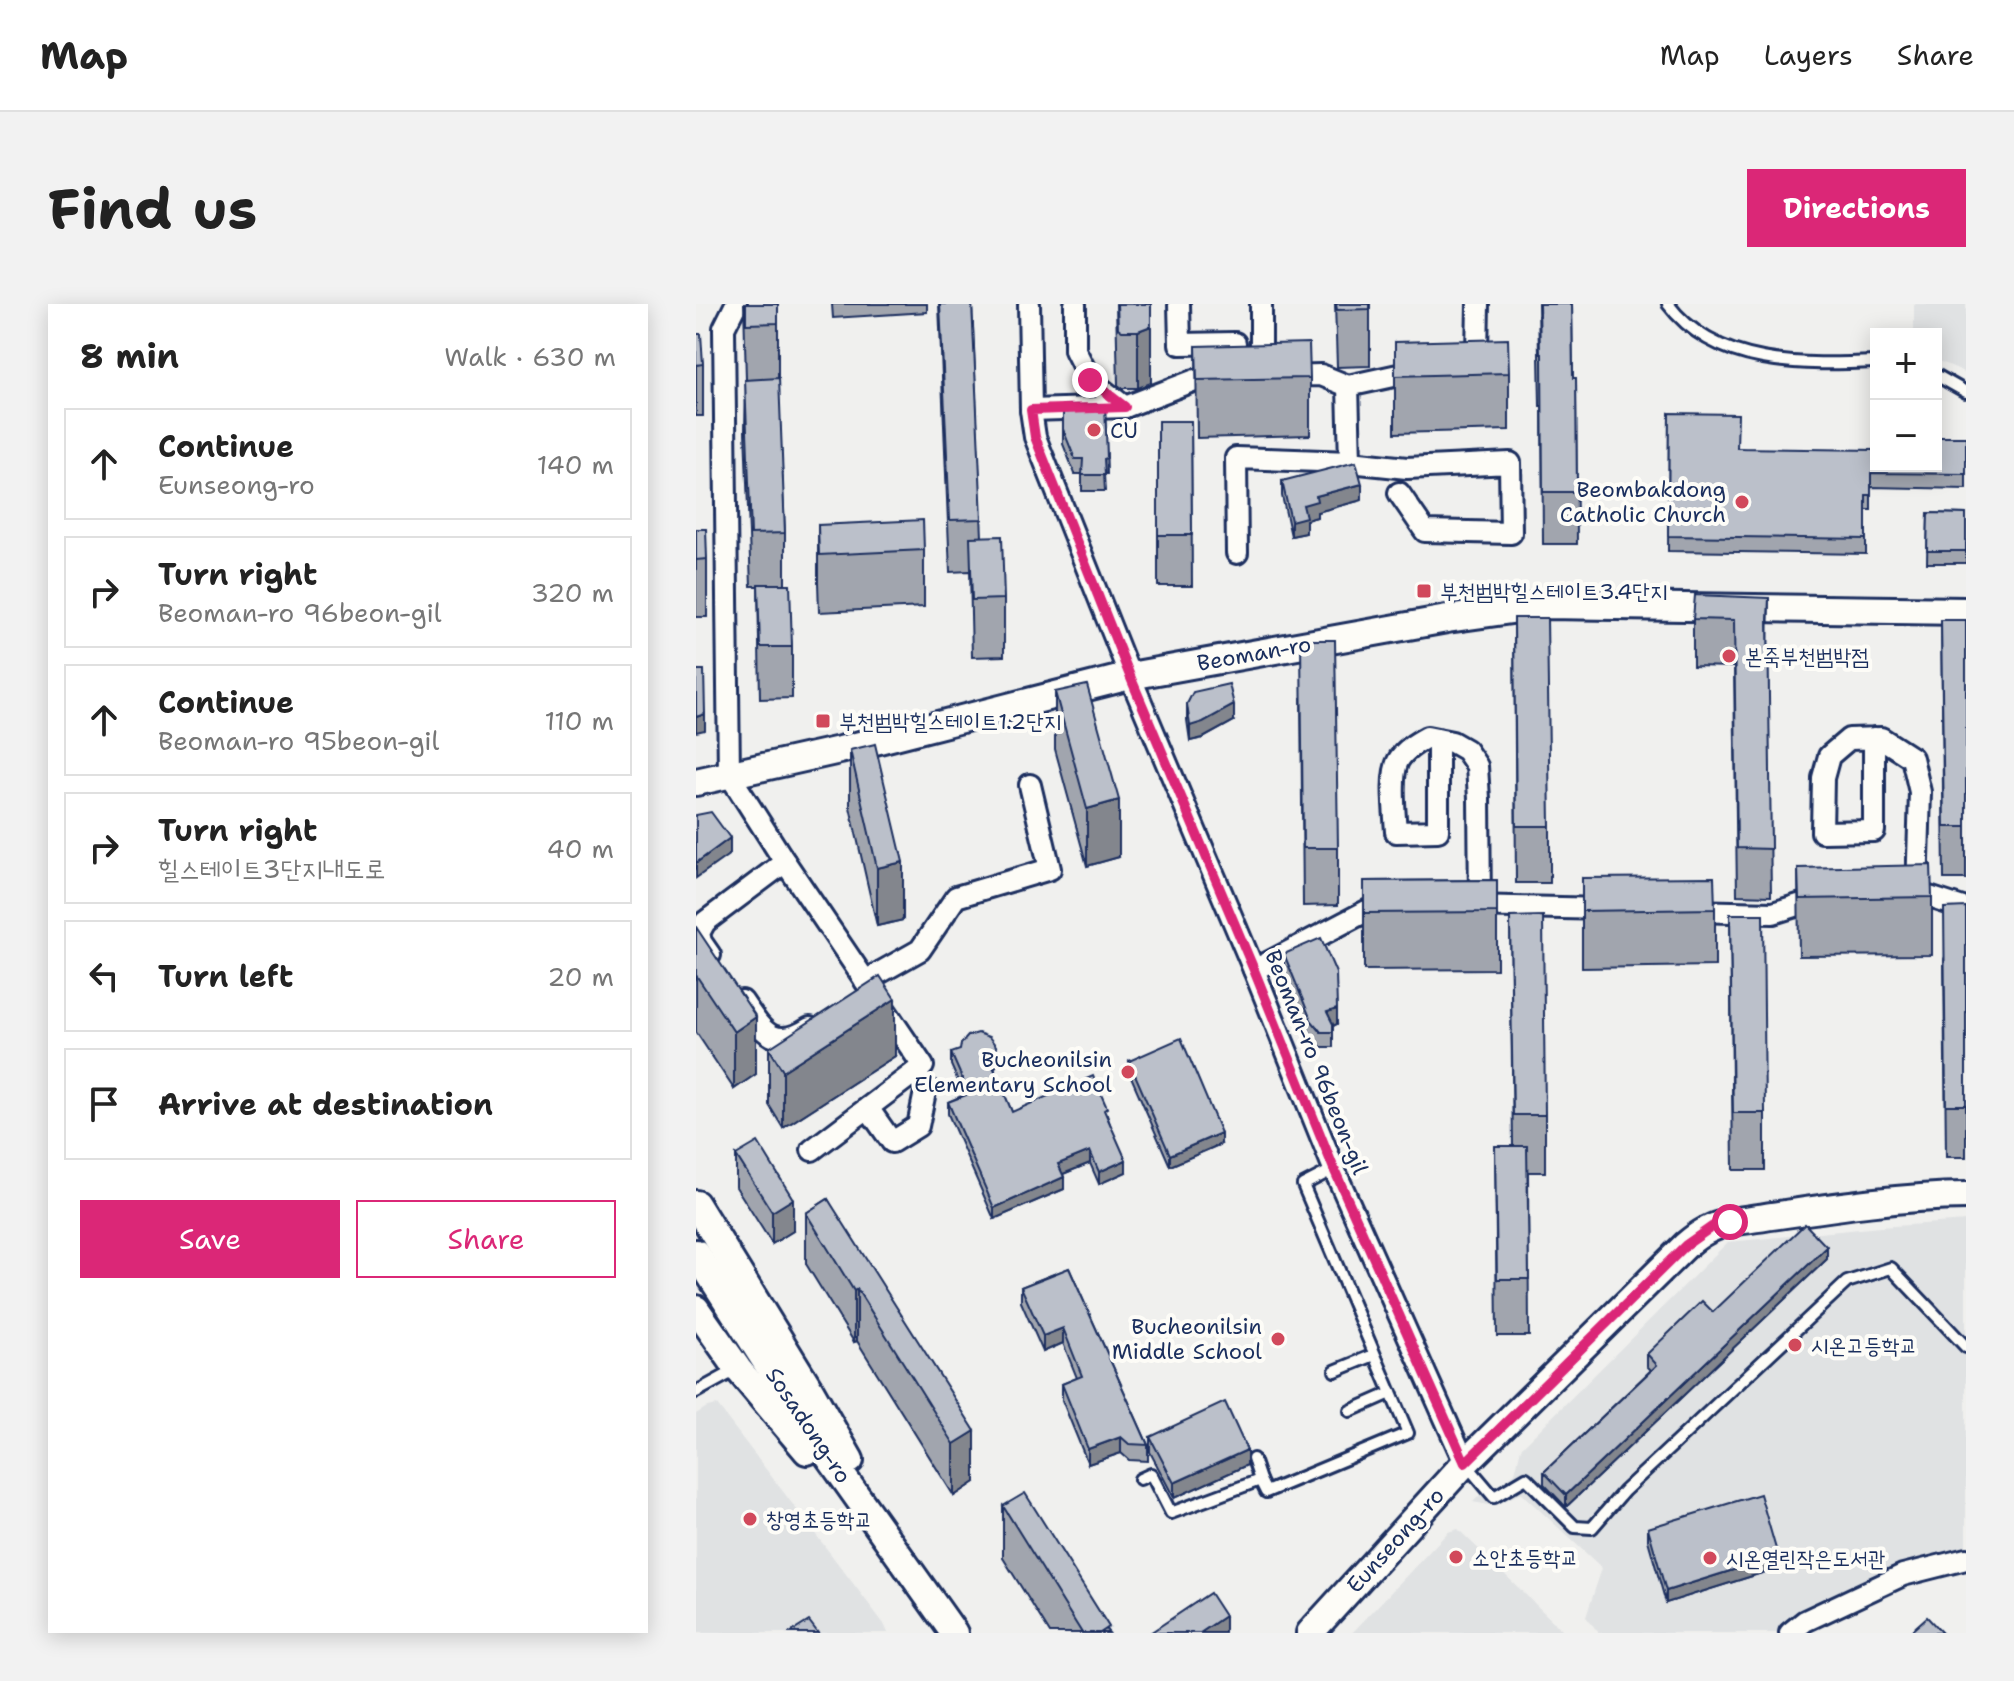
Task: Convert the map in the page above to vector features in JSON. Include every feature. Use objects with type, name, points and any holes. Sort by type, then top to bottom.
[{"type":"street","points":[[736,304],[724,328],[729,774],[863,987],[923,1066],[812,1150]]},
{"type":"street","name":"Beoman-ro 96beon-gil","points":[[1029,304],[1031,410],[1035,437],[1130,676],[1334,1169],[1465,1463]]},
{"type":"street","points":[[1075,304],[1075,350],[1090,380],[1125,407]]},
{"type":"street","points":[[1179,304],[1180,344],[1235,343]]},
{"type":"street","points":[[1261,304],[1261,377]]},
{"type":"street","points":[[1031,410],[1125,407],[1195,380],[1321,375],[1348,386],[1454,363],[1477,352],[1478,304]]},
{"type":"street","points":[[1348,386],[1350,462]]},
{"type":"street","points":[[1237,553],[1236,458],[1350,462],[1407,468],[1510,463],[1511,533],[1425,531],[1399,493]]},
{"type":"street","name":"Beoman-ro","points":[[696,782],[840,750],[1130,676],[1429,621],[1546,605],[1966,611]]},
{"type":"street","points":[[1438,739],[1438,831],[1396,832],[1394,787],[1397,763],[1411,746],[1427,737],[1438,739],[1452,742],[1466,750],[1477,766],[1480,906]]},
{"type":"street","points":[[1874,738],[1874,831],[1822,832],[1823,778],[1829,756],[1849,739],[1874,738],[1881,738],[1912,758],[1920,792],[1917,893]]},
{"type":"street","points":[[863,987],[920,950],[956,897],[1050,869],[1030,785]]},
{"type":"street","points":[[785,862],[705,922],[699,933],[701,942],[761,1030],[778,1038],[792,1038],[831,1013]]},
{"type":"street","points":[[1888,894],[1917,893],[1966,909]]},
{"type":"street","points":[[1665,910],[1773,913],[1831,895],[1845,895]]},
{"type":"street","points":[[1254,970],[1376,906],[1406,906]]},
{"type":"street","points":[[1451,906],[1619,909]]},
{"type":"street","points":[[868,1108],[892,1142],[918,1126],[926,1087],[914,1073]]},
{"type":"street","name":"Eunseong-ro","points":[[1310,1633],[1465,1463],[1686,1245],[1713,1226],[1887,1199],[1966,1196]]},
{"type":"street","points":[[696,1204],[809,1388],[914,1575]]},
{"type":"street","name":"Sosadong-ro","points":[[696,1253],[807,1426],[954,1633]]},
{"type":"street","points":[[696,1309],[738,1369],[914,1575]]},
{"type":"street","points":[[1790,1633],[1805,1621],[1903,1575],[1966,1559]]},
{"type":"lane","points":[[1668,304],[1696,331],[1729,349],[1767,360],[1820,364],[1870,362]]},
{"type":"lane","points":[[1942,378],[1966,392]]},
{"type":"lane","points":[[1253,1459],[1266,1492],[1408,1433],[1303,1185],[1334,1169]]},
{"type":"lane","points":[[1465,1463],[1494,1497],[1526,1478],[1575,1527],[1592,1528],[1624,1491],[1847,1282],[1891,1268],[1966,1347]]},
{"type":"lane","points":[[1335,1371],[1374,1355]]},
{"type":"lane","points":[[696,1392],[738,1369]]},
{"type":"lane","points":[[1350,1411],[1391,1393]]},
{"type":"lane","points":[[1140,1479],[1151,1474],[1171,1513],[1260,1480]]},
{"type":"shaded area","points":[[1914,304],[1966,304],[1966,374],[1942,362],[1942,328],[1914,328]]},
{"type":"shaded area","name":"시온고등학교","points":[[1966,1221],[1966,1550],[1803,1613],[1778,1633],[1599,1633],[1586,1617],[1602,1568],[1521,1493],[1494,1506],[1473,1502],[1483,1492],[1489,1493],[1515,1473],[1521,1448],[1728,1242]]},
{"type":"shaded area","name":"창영초등학교","points":[[717,1405],[888,1633],[696,1633],[696,1414]]},
{"type":"shaded area","name":"소안초등학교","points":[[1458,1529],[1565,1633],[1352,1633],[1448,1532]]},
{"type":"building","points":[[746,304],[778,304],[778,323],[746,324]]},
{"type":"building","points":[[940,304],[972,304],[982,519],[950,520]]},
{"type":"building","points":[[1117,304],[1151,304],[1151,326],[1138,331],[1122,331],[1118,328]]},
{"type":"building","points":[[1336,304],[1370,304],[1370,309],[1337,310]]},
{"type":"building","points":[[1539,304],[1572,304],[1577,492],[1543,492]]},
{"type":"building","points":[[696,334],[701,334],[703,364],[696,365]]},
{"type":"building","points":[[1508,339],[1509,373],[1395,376],[1395,342]]},
{"type":"building","points":[[1309,343],[1310,378],[1197,380],[1196,346]]},
{"type":"building","points":[[779,378],[785,533],[751,534],[745,380]]},
{"type":"building","points":[[1105,405],[1105,475],[1082,475],[1083,459],[1075,459],[1063,429],[1063,406]]},
{"type":"building","points":[[1669,413],[1738,414],[1737,448],[1870,450],[1870,472],[1942,472],[1942,437],[1966,437],[1966,474],[1871,473],[1871,495],[1866,495],[1866,539],[1668,536]]},
{"type":"building","points":[[1158,421],[1191,421],[1192,535],[1158,535]]},
{"type":"building","points":[[1356,462],[1362,484],[1316,496],[1317,501],[1303,505],[1306,517],[1291,521],[1282,481]]},
{"type":"building","points":[[1928,513],[1966,514],[1966,551],[1927,551]]},
{"type":"building","points":[[923,520],[924,550],[819,555],[818,525]]},
{"type":"building","points":[[696,529],[706,529],[707,559],[696,560]]},
{"type":"building","points":[[1002,536],[1004,599],[972,600],[970,537]]},
{"type":"building","points":[[758,584],[790,584],[792,647],[760,647]]},
{"type":"building","points":[[1695,595],[1769,598],[1771,849],[1737,848],[1734,620],[1693,619]]},
{"type":"building","points":[[1514,618],[1547,618],[1550,826],[1516,826]]},
{"type":"building","points":[[1941,620],[1966,620],[1966,827],[1944,827]]},
{"type":"building","points":[[1301,640],[1335,640],[1338,848],[1303,848]]},
{"type":"building","points":[[696,670],[704,670],[705,714],[696,717]]},
{"type":"building","points":[[1229,684],[1234,705],[1190,726],[1187,704],[1193,692]]},
{"type":"building","points":[[1087,685],[1119,800],[1087,809],[1055,692]]},
{"type":"building","points":[[875,744],[903,862],[877,868],[850,750]]},
{"type":"building","points":[[711,812],[730,838],[696,863],[696,815]]},
{"type":"building","points":[[1931,865],[1932,897],[1799,899],[1798,868]]},
{"type":"building","points":[[1714,877],[1715,909],[1582,911],[1582,878]]},
{"type":"building","points":[[1497,880],[1497,912],[1364,913],[1364,881]]},
{"type":"building","points":[[1966,907],[1966,1105],[1946,1105],[1944,908]]},
{"type":"building","points":[[1730,914],[1763,914],[1765,1113],[1733,1113]]},
{"type":"building","points":[[1543,916],[1545,1115],[1513,1115],[1510,917]]},
{"type":"building","points":[[696,927],[756,1017],[734,1032],[696,975]]},
{"type":"building","points":[[1321,938],[1336,973],[1337,1009],[1327,1012],[1333,1032],[1321,1032],[1311,1020],[1284,954]]},
{"type":"building","points":[[880,976],[895,999],[783,1071],[769,1048]]},
{"type":"building","points":[[978,1033],[989,1037],[996,1046],[992,1064],[1012,1112],[1093,1076],[1126,1160],[1099,1172],[1090,1151],[1058,1164],[1064,1177],[994,1208],[948,1102],[969,1094],[951,1053],[960,1050],[968,1036]]},
{"type":"building","points":[[1181,1038],[1221,1133],[1170,1155],[1129,1061]]},
{"type":"building","points":[[758,1142],[793,1199],[772,1212],[736,1155]]},
{"type":"building","points":[[1495,1146],[1527,1146],[1529,1279],[1497,1279]]},
{"type":"building","points":[[828,1199],[975,1431],[954,1444],[806,1213]]},
{"type":"building","points":[[1805,1224],[1827,1247],[1566,1495],[1544,1472],[1657,1365],[1647,1354],[1702,1301],[1713,1312]]},
{"type":"building","points":[[1069,1268],[1148,1445],[1129,1444],[1121,1437],[1088,1449],[1062,1384],[1082,1376],[1063,1328],[1043,1336],[1021,1287]]},
{"type":"building","points":[[1225,1402],[1247,1450],[1174,1483],[1150,1437]]},
{"type":"building","points":[[1025,1493],[1109,1627],[1100,1633],[1082,1633],[1003,1506]]},
{"type":"building","points":[[1760,1494],[1778,1556],[1666,1591],[1648,1528]]},
{"type":"building","points":[[1210,1593],[1225,1616],[1200,1633],[1150,1633]]},
{"type":"building","points":[[1927,1617],[1942,1633],[1909,1633]]},
{"type":"building","points":[[809,1621],[818,1633],[790,1633]]},
{"type":"place","name":"CU","points":[[1094,430]]},
{"type":"place","name":"Beombakdong Catholic Church","points":[[1742,502]]},
{"type":"place","name":"부천범박힐스테이트3.4단지","points":[[1424,591]]},
{"type":"place","name":"본죽부천범박점","points":[[1729,656]]},
{"type":"place","name":"부천범박힐스테이트1.2단지","points":[[823,721]]},
{"type":"place","name":"Bucheonilsin Elementary School","points":[[1128,1072]]},
{"type":"place","name":"Bucheonilsin Middle School","points":[[1278,1339]]},
{"type":"place","name":"시온고등학교","points":[[1795,1345]]},
{"type":"place","name":"창영초등학교","points":[[750,1519]]},
{"type":"place","name":"소안초등학교","points":[[1456,1557]]},
{"type":"place","name":"시온열린작은도서관","points":[[1710,1558]]},
{"type":"route","points":[[1090,380],[1125,407],[1031,410],[1035,437],[1130,676],[1334,1169],[1465,1463],[1686,1245],[1713,1226],[1730,1222]]}]
